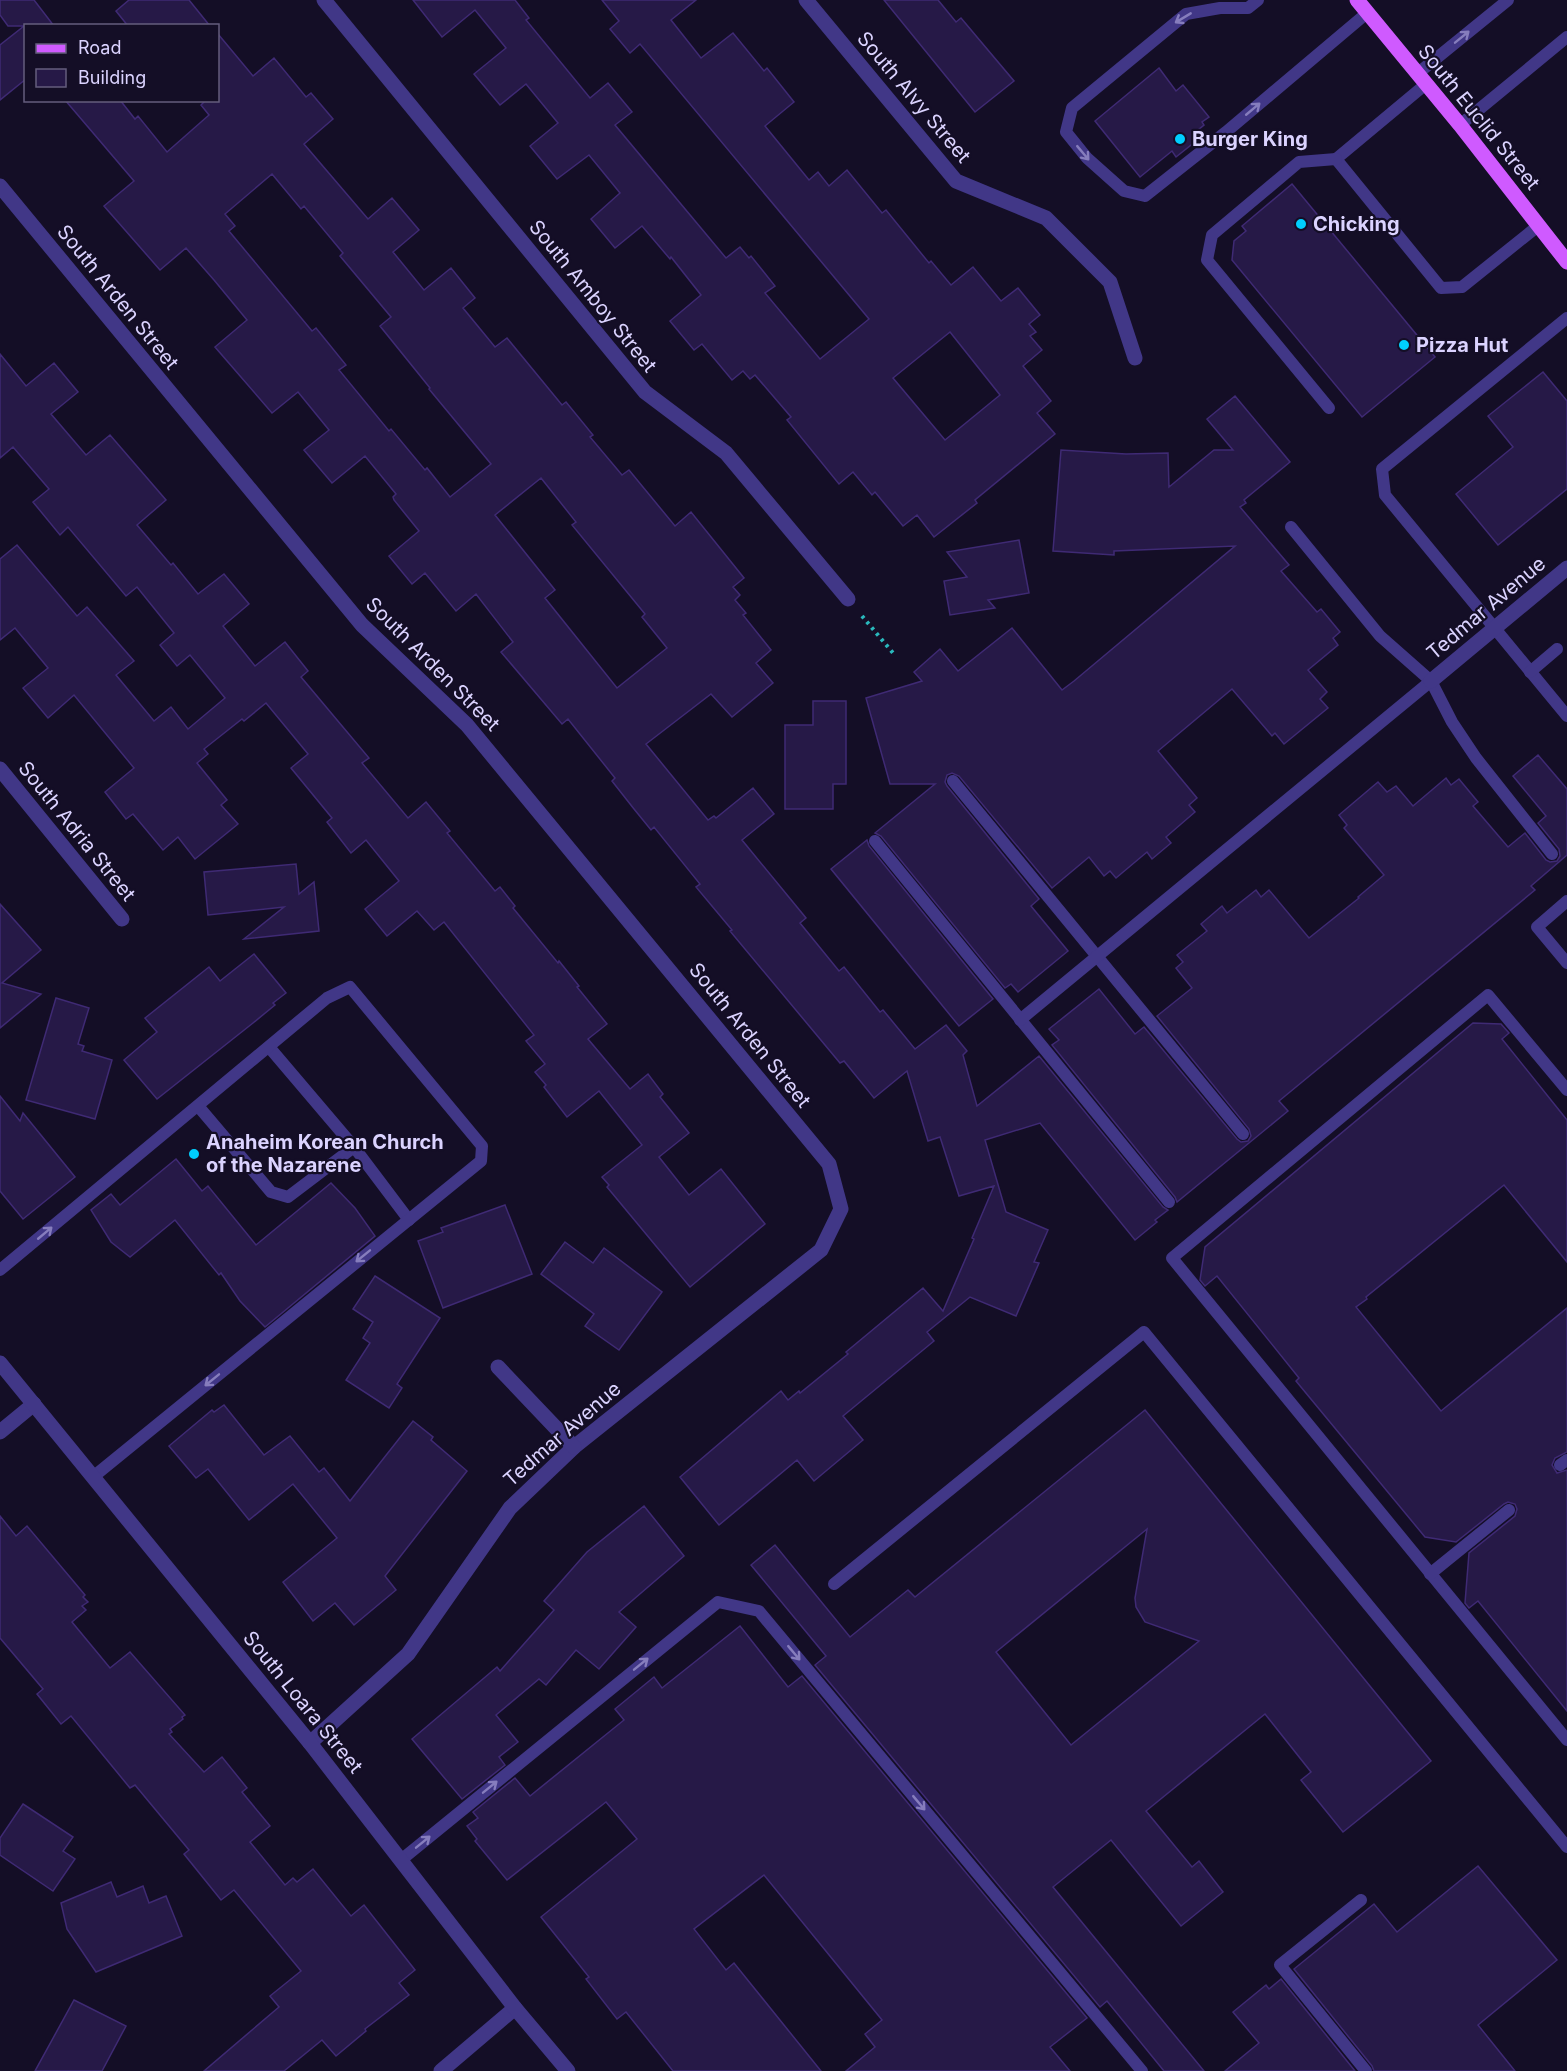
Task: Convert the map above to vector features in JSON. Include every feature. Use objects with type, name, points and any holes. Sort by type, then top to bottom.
[{"type":"main road","name":"South Euclid Street","points":[[1357,0],[1460,125],[1567,261]]},
{"type":"street","name":"South Amboy Street","points":[[324,0],[645,392],[726,453],[848,599]]},
{"type":"street","name":"South Alvy Street","points":[[806,0],[956,181],[1046,218],[1110,282],[1135,358]]},
{"type":"street","name":"South Arden Street","points":[[0,186],[362,626],[467,725],[799,1127],[829,1164],[841,1209]]},
{"type":"street","name":"Tedmar Avenue","points":[[1431,681],[1567,568]]},
{"type":"street","name":"South Adria Street","points":[[0,769],[122,919]]},
{"type":"street","name":"Tedmar Avenue","points":[[310,1743],[408,1654],[510,1508],[574,1447],[821,1250],[841,1209]]},
{"type":"street","name":"South Loara Street","points":[[0,1363],[310,1743],[515,2008],[568,2071]]},
{"type":"street","points":[[498,1367],[574,1447]]},
{"type":"street","points":[[0,1432],[34,1404]]},
{"type":"street","points":[[441,2071],[515,2008]]},
{"type":"lane","points":[[1258,0],[1248,8],[1220,8],[1186,14],[1072,108],[1066,132],[1086,158],[1124,191],[1145,196],[1226,132],[1367,13]]},
{"type":"lane","points":[[1329,408],[1207,260],[1212,235],[1299,162],[1336,159],[1508,0]]},
{"type":"lane","points":[[1460,125],[1567,37]]},
{"type":"lane","points":[[1336,159],[1441,288],[1462,287],[1538,226]]},
{"type":"lane","points":[[1567,318],[1382,469],[1385,495],[1567,716]]},
{"type":"lane","points":[[1291,527],[1380,636],[1431,681],[1452,723],[1476,758],[1552,854]]},
{"type":"lane","points":[[1530,672],[1557,649]]},
{"type":"lane","points":[[1020,1020],[1431,681]]},
{"type":"lane","points":[[952,780],[1244,1134]]},
{"type":"lane","points":[[875,841],[1169,1202]]},
{"type":"lane","points":[[1567,901],[1537,927],[1567,963]]},
{"type":"lane","points":[[0,1270],[327,998],[350,987],[483,1146],[481,1161],[93,1477]]},
{"type":"lane","points":[[1567,1090],[1488,995],[1172,1258],[1567,1740]]},
{"type":"lane","points":[[269,1047],[354,1147],[409,1220]]},
{"type":"lane","points":[[198,1106],[271,1192],[288,1197],[354,1147]]},
{"type":"lane","points":[[834,1584],[1144,1332],[1567,1847]]},
{"type":"lane","points":[[1430,1574],[1509,1510]]},
{"type":"lane","points":[[400,1860],[718,1602],[759,1611],[1142,2071]]},
{"type":"lane","points":[[1361,1900],[1280,1965],[1366,2071]]},
{"type":"path","points":[[848,599],[893,653]]},
{"type":"building","points":[[0,0],[34,0],[52,24],[8,26],[0,15]]},
{"type":"building","points":[[129,0],[189,0],[208,24],[126,24],[116,11]]},
{"type":"building","points":[[413,0],[515,0],[529,18],[526,20],[590,98],[608,83],[632,112],[615,125],[726,258],[740,247],[749,258],[751,256],[775,286],[765,293],[820,359],[869,319],[640,44],[630,53],[610,29],[619,21],[602,0],[696,0],[671,20],[701,58],[733,33],[764,71],[767,68],[794,102],[765,126],[809,180],[818,172],[829,186],[847,170],[882,213],[886,210],[929,263],[931,261],[951,285],[973,267],[1001,301],[1018,288],[1040,315],[1029,324],[1036,332],[1030,336],[1042,350],[1023,366],[1051,401],[1037,413],[1055,434],[975,500],[977,503],[934,537],[917,515],[903,526],[875,492],[872,495],[853,472],[839,484],[787,420],[791,417],[755,375],[750,379],[743,371],[732,380],[702,344],[694,350],[670,321],[701,295],[671,257],[670,259],[642,226],[615,248],[591,219],[620,193],[589,155],[557,179],[530,146],[558,123],[526,84],[500,105],[474,74],[506,48],[475,10],[442,37]],"holes":[[[950,332],[1000,395],[945,440],[893,378]]]},
{"type":"building","points":[[884,0],[938,0],[956,22],[961,18],[1014,81],[975,112]]},
{"type":"building","points":[[24,26],[24,81],[0,100],[0,45]]},
{"type":"building","points":[[219,35],[253,76],[274,58],[306,97],[311,93],[333,119],[304,144],[368,219],[392,198],[419,230],[393,252],[424,290],[451,268],[475,298],[463,308],[495,347],[507,338],[562,405],[566,402],[593,435],[590,437],[622,475],[629,470],[675,526],[691,512],[744,578],[733,587],[740,595],[735,600],[746,613],[743,615],[771,650],[756,663],[773,683],[732,717],[711,694],[646,744],[708,820],[714,816],[716,818],[753,788],[774,814],[742,840],[806,918],[800,923],[839,971],[844,967],[880,1012],[883,1010],[915,1049],[946,1025],[967,1051],[963,1055],[977,1106],[1039,1056],[1163,1207],[1168,1210],[1135,1240],[1040,1123],[985,1140],[1006,1212],[1048,1230],[1034,1262],[1039,1263],[1016,1316],[970,1297],[927,1332],[934,1341],[843,1416],[863,1440],[814,1481],[797,1460],[719,1525],[680,1477],[781,1391],[788,1400],[799,1391],[800,1393],[923,1288],[943,1311],[994,1186],[959,1196],[940,1137],[928,1141],[907,1071],[874,1098],[844,1061],[840,1063],[730,931],[732,930],[696,887],[700,884],[654,827],[651,830],[634,809],[612,781],[615,778],[568,719],[562,724],[501,652],[513,642],[476,594],[456,611],[425,573],[412,584],[389,556],[419,531],[394,500],[393,497],[396,494],[365,456],[332,483],[304,450],[329,430],[298,392],[272,413],[215,347],[247,320],[214,280],[186,248],[160,270],[104,206],[134,181],[67,102],[122,102],[135,119],[138,116],[167,152],[209,115],[201,105],[204,102],[219,102]],"holes":[[[272,174],[301,209],[304,206],[343,253],[340,256],[391,317],[380,326],[491,464],[450,497],[391,429],[389,431],[339,370],[346,365],[316,328],[312,331],[229,231],[235,226],[225,214]],[[541,478],[576,522],[572,525],[645,614],[642,617],[667,648],[617,688],[545,598],[555,590],[495,515]]]},
{"type":"building","points":[[1159,68],[1176,91],[1183,85],[1209,117],[1202,122],[1204,125],[1192,135],[1196,141],[1176,157],[1172,151],[1140,177],[1095,121]]},
{"type":"building","points":[[1292,184],[1435,357],[1362,417],[1232,260],[1234,241],[1246,231],[1242,226]]},
{"type":"building","points":[[0,354],[26,386],[54,363],[78,392],[51,414],[86,455],[110,435],[166,500],[137,525],[171,565],[173,563],[198,594],[224,574],[249,604],[223,626],[255,666],[285,642],[308,671],[301,677],[369,758],[362,763],[408,818],[426,802],[450,831],[447,833],[495,891],[500,887],[515,906],[513,908],[558,963],[559,961],[607,1024],[588,1039],[630,1089],[648,1074],[663,1094],[660,1097],[689,1133],[659,1157],[689,1195],[721,1169],[765,1224],[690,1287],[607,1187],[609,1185],[602,1177],[642,1145],[599,1091],[567,1117],[535,1072],[545,1064],[526,1041],[534,1035],[444,922],[434,930],[417,911],[387,936],[365,909],[399,881],[366,840],[351,853],[327,822],[332,818],[291,768],[308,754],[266,703],[204,749],[208,754],[197,763],[227,800],[221,805],[238,824],[195,859],[178,837],[163,850],[133,814],[126,819],[105,792],[134,768],[74,695],[48,718],[23,688],[48,668],[15,628],[0,640],[0,559],[17,545],[77,616],[87,607],[134,661],[116,675],[154,721],[171,707],[188,729],[225,698],[190,655],[177,666],[160,645],[174,633],[137,587],[126,596],[68,527],[60,535],[33,502],[49,489],[13,447],[0,458]]},
{"type":"building","points":[[1543,372],[1567,401],[1567,489],[1498,545],[1456,494],[1513,447],[1488,416]]},
{"type":"building","points":[[1235,396],[1290,462],[1244,500],[1246,503],[1240,507],[1289,565],[1281,571],[1317,612],[1321,609],[1340,632],[1333,638],[1338,645],[1308,670],[1327,692],[1320,699],[1328,708],[1284,744],[1275,733],[1272,736],[1232,689],[1158,751],[1197,798],[1189,805],[1195,812],[1166,837],[1171,843],[1152,859],[1147,852],[1116,878],[1110,871],[1104,876],[1089,857],[1052,888],[959,776],[952,773],[947,775],[945,782],[947,786],[1039,899],[1031,906],[1068,951],[1018,992],[1011,984],[1005,988],[881,836],[875,833],[935,784],[890,784],[866,698],[922,681],[914,672],[940,649],[958,671],[1012,628],[1062,690],[1074,681],[1235,546],[1114,551],[1114,555],[1053,551],[1061,450],[1126,454],[1168,453],[1169,487],[1214,450],[1233,450],[1207,419]]},
{"type":"building","points":[[1019,540],[1029,593],[988,600],[995,608],[950,615],[944,581],[967,577],[947,552]]},
{"type":"building","points":[[813,701],[846,701],[846,784],[833,784],[833,809],[785,809],[785,725],[813,725]]},
{"type":"building","points":[[1538,755],[1567,789],[1567,855],[1531,886],[1535,890],[1279,1101],[1288,1111],[1177,1202],[1052,1045],[1059,1040],[1049,1029],[1099,989],[1135,1034],[1144,1027],[1237,1139],[1241,1142],[1248,1141],[1251,1136],[1249,1129],[1157,1016],[1192,988],[1176,968],[1183,962],[1177,955],[1207,931],[1201,924],[1222,906],[1227,913],[1256,890],[1261,897],[1269,890],[1309,938],[1359,898],[1384,875],[1344,828],[1347,825],[1339,815],[1378,782],[1387,792],[1396,786],[1413,806],[1446,778],[1451,785],[1459,779],[1478,802],[1473,806],[1508,847],[1525,833],[1546,860],[1557,861],[1560,856],[1559,849],[1538,823],[1546,816],[1513,776]]},
{"type":"building","points":[[867,840],[869,846],[993,999],[959,1026],[831,869]]},
{"type":"building","points":[[296,864],[299,894],[314,882],[319,931],[244,939],[284,907],[208,915],[204,872]]},
{"type":"building","points":[[0,904],[41,950],[2,983],[41,994],[0,1028]]},
{"type":"building","points":[[254,954],[286,993],[273,1003],[275,1005],[157,1099],[124,1060],[157,1032],[145,1018],[209,967],[220,981]]},
{"type":"building","points":[[56,998],[89,1008],[78,1044],[84,1046],[82,1051],[112,1060],[95,1119],[26,1100]]},
{"type":"building","points":[[1473,1023],[1501,1024],[1509,1033],[1502,1039],[1567,1120],[1567,1262],[1504,1185],[1356,1307],[1441,1411],[1567,1308],[1567,1452],[1555,1458],[1552,1465],[1557,1473],[1567,1470],[1567,1711],[1478,1601],[1469,1608],[1465,1603],[1469,1553],[1515,1516],[1517,1509],[1515,1504],[1508,1502],[1504,1504],[1456,1542],[1425,1537],[1296,1381],[1299,1378],[1217,1276],[1205,1286],[1200,1280],[1205,1247]]},
{"type":"building","points":[[0,1096],[20,1121],[23,1113],[75,1177],[23,1219],[0,1191]]},
{"type":"building","points":[[176,1159],[202,1191],[208,1186],[256,1245],[331,1183],[355,1208],[375,1236],[265,1327],[240,1301],[221,1273],[219,1275],[175,1220],[130,1257],[111,1242],[91,1210],[111,1194],[120,1205]]},
{"type":"building","points":[[505,1205],[532,1274],[443,1308],[418,1241],[443,1232],[441,1228]]},
{"type":"building","points":[[565,1242],[593,1263],[604,1248],[662,1292],[619,1350],[585,1326],[594,1314],[541,1274]]},
{"type":"building","points":[[375,1276],[440,1318],[397,1384],[402,1388],[389,1408],[346,1380],[370,1343],[363,1338],[373,1322],[353,1309]]},
{"type":"building","points":[[224,1405],[264,1455],[290,1436],[319,1472],[324,1468],[350,1501],[413,1421],[433,1437],[431,1440],[467,1471],[385,1576],[396,1590],[354,1625],[335,1603],[313,1621],[283,1582],[337,1538],[293,1484],[249,1520],[208,1469],[196,1478],[169,1446],[212,1410],[214,1412]]},
{"type":"building","points":[[1145,1410],[1431,1761],[1343,1832],[1301,1780],[1311,1772],[1265,1714],[1146,1811],[1192,1867],[1199,1861],[1223,1892],[1181,1926],[1111,1840],[1053,1887],[1204,2071],[1164,2071],[1107,2001],[1100,2007],[815,1665],[826,1656],[751,1565],[775,1545],[850,1637],[908,1590],[915,1597]],"holes":[[[1147,1529],[1135,1598],[1136,1607],[1145,1622],[1199,1641],[1071,1745],[996,1652]]]},
{"type":"building","points":[[644,1506],[684,1556],[619,1612],[636,1627],[599,1669],[576,1650],[546,1685],[539,1679],[496,1715],[518,1742],[499,1757],[505,1765],[462,1799],[412,1739],[497,1667],[500,1671],[554,1610],[544,1601],[587,1552]]},
{"type":"building","points":[[0,1516],[16,1536],[27,1526],[85,1595],[83,1597],[88,1602],[82,1606],[86,1610],[72,1622],[110,1668],[130,1652],[185,1715],[170,1729],[172,1732],[169,1734],[204,1772],[222,1757],[247,1788],[242,1792],[270,1826],[250,1842],[285,1885],[293,1878],[297,1882],[313,1869],[351,1916],[364,1905],[415,1970],[399,1983],[409,1995],[365,2029],[366,2031],[336,2056],[322,2040],[284,2071],[204,2071],[279,2007],[270,1996],[301,1971],[234,1890],[221,1900],[184,1854],[189,1850],[135,1785],[130,1788],[71,1716],[61,1724],[37,1694],[43,1689],[0,1638]]},
{"type":"building","points":[[740,1626],[788,1687],[802,1676],[1087,2018],[1050,2047],[1070,2071],[846,2071],[875,2047],[865,2034],[882,2020],[764,1875],[694,1929],[726,1970],[734,1963],[821,2071],[673,2071],[626,2012],[617,2019],[586,1979],[589,1977],[541,1917],[637,1839],[606,1802],[507,1880],[475,1841],[477,1839],[467,1826],[478,1818],[473,1812],[515,1778],[530,1796],[624,1720],[615,1709],[654,1677],[662,1688]]},
{"type":"building","points":[[23,1804],[73,1837],[63,1851],[75,1859],[53,1891],[0,1855],[0,1838]]},
{"type":"building","points":[[1478,1866],[1557,1960],[1478,2025],[1515,2071],[1374,2071],[1294,1969],[1374,1904],[1397,1932]]},
{"type":"building","points":[[111,1882],[117,1897],[143,1886],[149,1903],[166,1896],[182,1936],[96,1972],[67,1929],[61,1903]]},
{"type":"building","points":[[1281,1979],[1355,2071],[1225,2071],[1259,2043],[1233,2012],[1266,1985],[1269,1989]]},
{"type":"building","points":[[74,2000],[126,2026],[102,2071],[35,2071]]},
{"type":"place","name":"Burger King","points":[[1180,139]]},
{"type":"place","name":"Chicking","points":[[1301,224]]},
{"type":"place","name":"Pizza Hut","points":[[1404,345]]},
{"type":"place","name":"Anaheim Korean Church of the Nazarene","points":[[194,1154]]}]
